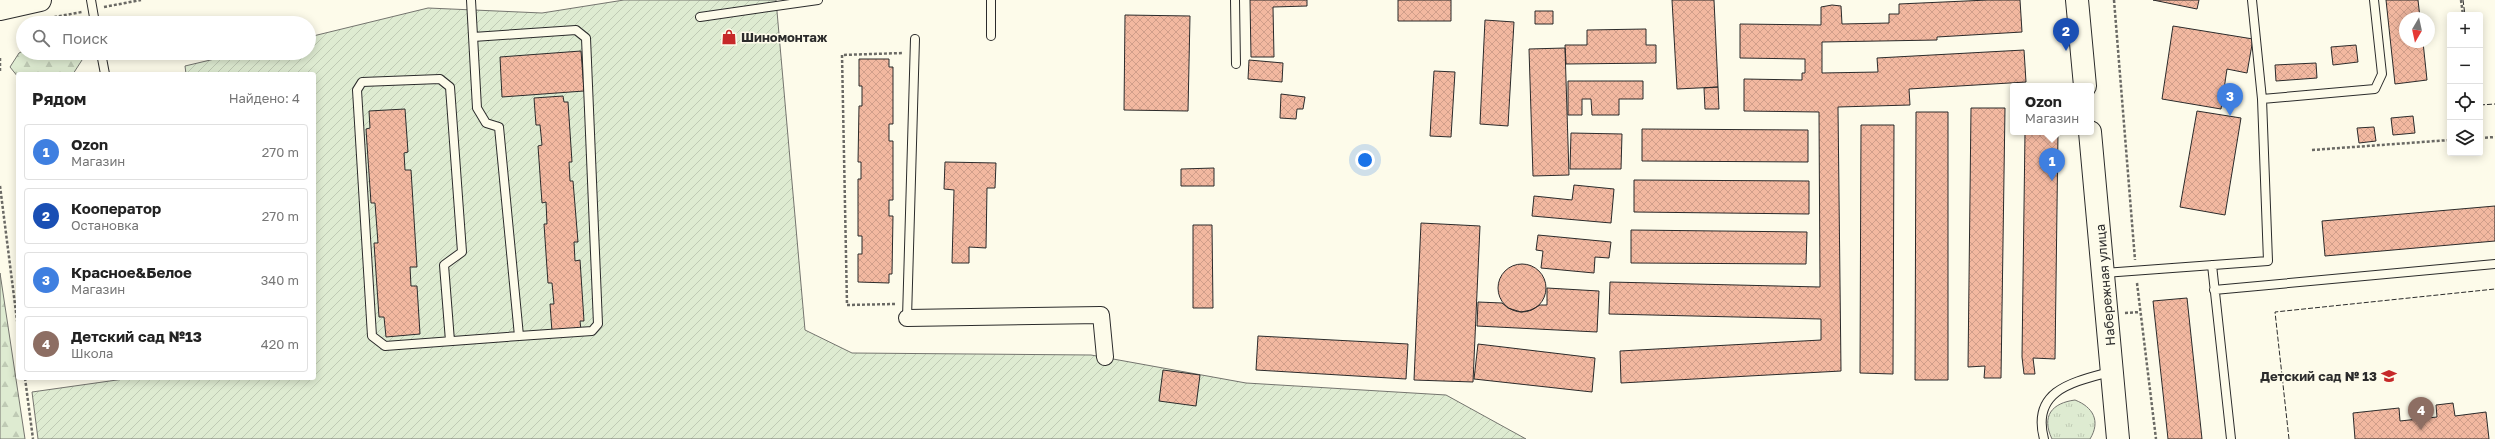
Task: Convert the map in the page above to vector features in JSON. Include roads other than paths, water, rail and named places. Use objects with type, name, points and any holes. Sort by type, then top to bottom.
[{"type":"main road","points":[[0,9],[40,0]]},
{"type":"main road","points":[[2077,0],[2085,83]]},
{"type":"main road","name":"Набережная улица","points":[[2090,135],[2118,439]]},
{"type":"street","points":[[907,318],[1100,315],[1105,357]]},
{"type":"lane","points":[[91,0],[94,16]]},
{"type":"lane","points":[[471,0],[477,108],[486,123],[500,127],[519,336]]},
{"type":"lane","points":[[700,17],[818,0]]},
{"type":"lane","points":[[991,0],[991,36]]},
{"type":"lane","points":[[1235,0],[1236,64]]},
{"type":"lane","points":[[2104,273],[2268,261],[2262,99],[2252,0]]},
{"type":"lane","points":[[2262,99],[2374,89],[2382,74],[2374,0]]},
{"type":"lane","points":[[450,341],[444,265],[462,252],[450,86],[440,78],[362,82],[357,90],[372,336],[384,346],[592,331],[598,324],[586,38],[576,30],[473,37]]},
{"type":"lane","points":[[907,318],[915,39]]},
{"type":"lane","points":[[102,60],[105,72]]},
{"type":"lane","points":[[2214,290],[2495,264]]},
{"type":"lane","points":[[2212,265],[2231,439]]},
{"type":"lane","points":[[2044,439],[2041,428],[2042,413],[2048,398],[2063,386],[2113,372]]},
{"type":"place","name":"Шиномонтаж","points":[[729,37]]},
{"type":"place","name":"Кооператор","points":[[2066,51]]},
{"type":"place","name":"Красное&Белое","points":[[2230,116]]},
{"type":"place","name":"Ozon","points":[[2052,181]]},
{"type":"place","name":"Детский сад № 13","points":[[2389,376]]},
{"type":"place","name":"Детский сад №13","points":[[2421,430]]}]
